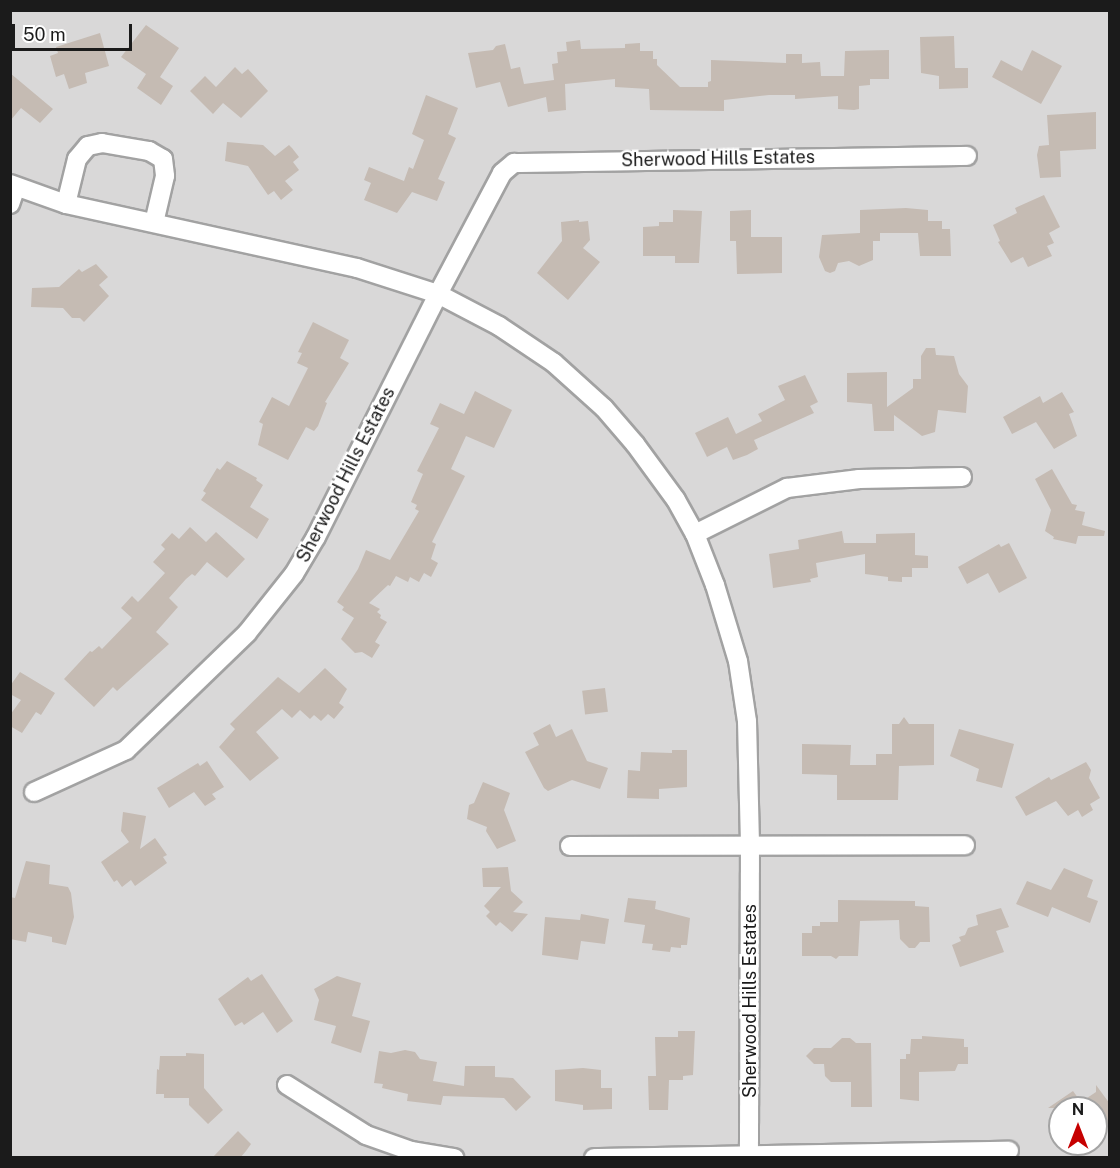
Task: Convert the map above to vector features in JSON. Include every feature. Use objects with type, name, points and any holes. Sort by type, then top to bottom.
[{"type":"street","points":[[66,204],[77,159],[88,146],[102,143],[149,151],[163,159],[165,176],[154,223]]},
{"type":"street","name":"Sherwood Hills Estates","points":[[34,792],[126,750],[247,633],[294,574],[316,537],[438,294],[502,173],[514,163],[967,156]]},
{"type":"street","name":"Sherwood Hills Estates","points":[[10,204],[13,185],[66,204],[357,268],[438,294],[499,326],[545,357],[604,408],[676,500],[695,534],[715,585],[738,661],[747,721],[750,846],[749,1157]]},
{"type":"street","points":[[695,534],[787,488],[859,479],[962,477]]},
{"type":"street","points":[[570,846],[965,845]]},
{"type":"street","points":[[287,1085],[366,1135],[411,1151],[454,1158]]},
{"type":"street","points":[[594,1158],[1009,1151]]},
{"type":"shaded area","points":[[10,11],[1109,11],[1109,1157],[11,1157]]},
{"type":"building","points":[[146,25],[179,48],[160,77],[173,86],[161,105],[137,88],[146,74],[121,57]]},
{"type":"building","points":[[100,33],[109,66],[85,73],[87,83],[69,89],[64,74],[56,77],[50,56],[58,53],[56,47]]},
{"type":"building","points":[[954,36],[955,68],[968,68],[968,88],[939,89],[939,76],[921,73],[920,37]]},
{"type":"building","points":[[580,40],[581,49],[625,48],[625,44],[640,43],[640,51],[653,51],[653,59],[657,59],[657,65],[680,87],[708,87],[708,82],[711,81],[711,60],[786,63],[786,54],[802,54],[802,63],[820,62],[821,76],[844,76],[845,51],[889,50],[889,79],[870,79],[870,85],[859,86],[859,109],[854,110],[838,109],[838,96],[795,99],[795,95],[769,95],[724,100],[724,111],[650,110],[649,89],[615,87],[615,79],[565,84],[566,110],[548,112],[546,97],[508,107],[500,82],[476,88],[468,53],[493,50],[496,46],[505,44],[511,69],[520,67],[524,84],[554,80],[552,64],[558,63],[557,52],[567,51],[566,42]]},
{"type":"building","points":[[1032,50],[1062,66],[1041,104],[992,77],[1001,60],[1022,71]]},
{"type":"building","points":[[235,67],[242,74],[248,69],[268,91],[241,118],[223,103],[213,114],[190,91],[205,76],[216,87]]},
{"type":"building","points":[[10,73],[53,109],[40,123],[21,108],[10,121]]},
{"type":"building","points":[[426,95],[458,108],[448,134],[456,138],[438,179],[445,182],[437,201],[412,192],[397,213],[364,200],[371,183],[364,180],[369,167],[404,181],[409,167],[413,169],[424,140],[412,134]]},
{"type":"building","points":[[1096,112],[1096,149],[1060,151],[1061,177],[1040,178],[1037,155],[1039,146],[1049,145],[1047,115]]},
{"type":"building","points":[[227,142],[263,145],[275,156],[289,145],[299,157],[293,162],[299,170],[285,181],[293,190],[281,200],[274,191],[268,195],[248,166],[225,161]]},
{"type":"building","points":[[1044,195],[1060,227],[1049,233],[1054,243],[1047,246],[1052,256],[1028,267],[1023,257],[1011,263],[998,242],[1000,241],[993,225],[1017,213],[1015,208]]},
{"type":"building","points":[[906,208],[928,210],[928,221],[942,221],[942,229],[950,229],[951,256],[920,256],[918,233],[880,233],[880,241],[873,241],[873,260],[859,266],[849,261],[838,263],[835,271],[830,273],[825,271],[819,257],[822,235],[860,233],[860,210]]},
{"type":"building","points":[[673,210],[702,211],[699,263],[675,263],[675,256],[643,256],[643,227],[659,226],[659,222],[673,222]]},
{"type":"building","points":[[751,210],[751,237],[782,237],[782,273],[737,274],[736,241],[730,241],[730,211]]},
{"type":"building","points":[[579,220],[579,222],[588,221],[590,240],[583,248],[600,262],[568,300],[537,273],[562,241],[561,222]]},
{"type":"building","points":[[96,264],[108,277],[99,285],[109,296],[84,322],[80,318],[72,318],[63,308],[31,307],[32,288],[59,287],[79,269],[82,272]]},
{"type":"building","points":[[313,322],[349,340],[340,358],[349,363],[325,402],[327,403],[318,426],[314,431],[306,427],[288,460],[258,445],[263,424],[259,422],[272,397],[289,406],[308,368],[297,363],[302,353],[298,352]]},
{"type":"building","points":[[926,348],[935,348],[936,355],[954,356],[959,374],[968,386],[966,413],[938,410],[935,432],[922,436],[894,415],[894,431],[874,431],[872,404],[847,402],[847,373],[887,372],[887,407],[913,388],[913,379],[921,379],[921,356]]},
{"type":"building","points":[[805,375],[818,402],[810,406],[814,413],[754,440],[758,449],[747,455],[733,460],[727,447],[707,457],[695,433],[728,417],[736,434],[762,421],[758,414],[785,400],[778,386]]},
{"type":"building","points":[[475,391],[512,410],[494,448],[466,436],[451,469],[465,476],[432,542],[436,544],[431,559],[438,563],[431,577],[424,573],[419,582],[410,577],[408,582],[396,576],[390,586],[388,585],[369,603],[380,609],[377,612],[381,615],[380,618],[387,622],[375,642],[380,645],[372,658],[362,652],[355,653],[341,639],[354,618],[342,610],[344,607],[337,602],[358,569],[366,550],[390,560],[419,511],[415,509],[417,505],[411,502],[423,474],[417,471],[439,428],[430,424],[440,403],[464,414]]},
{"type":"building","points":[[1062,392],[1074,412],[1069,414],[1077,436],[1054,449],[1036,422],[1012,434],[1003,417],[1040,396],[1043,403]]},
{"type":"building","points":[[227,461],[257,478],[256,480],[263,485],[250,507],[269,519],[257,539],[201,500],[206,493],[203,491],[217,468],[220,470]]},
{"type":"building","points":[[1052,469],[1072,504],[1077,505],[1075,510],[1085,512],[1082,525],[1105,531],[1104,536],[1078,536],[1076,544],[1053,539],[1054,537],[1045,531],[1051,510],[1035,479]]},
{"type":"building","points":[[190,527],[206,542],[216,532],[245,559],[227,578],[207,562],[195,576],[192,574],[186,579],[169,598],[178,607],[156,632],[169,644],[117,691],[113,687],[94,707],[64,679],[90,651],[92,652],[99,646],[102,649],[132,618],[121,608],[132,596],[138,602],[165,573],[153,562],[165,549],[161,545],[172,533],[179,539]]},
{"type":"building","points":[[842,531],[844,543],[876,543],[876,534],[915,533],[915,555],[928,556],[928,568],[912,568],[912,577],[902,577],[902,582],[888,581],[888,577],[865,574],[865,554],[816,563],[818,577],[810,579],[811,582],[773,588],[769,554],[799,549],[798,540]]},
{"type":"building","points":[[1009,543],[1027,578],[999,593],[988,573],[967,584],[958,567],[999,544],[1001,547]]},
{"type":"building","points":[[325,668],[347,689],[339,703],[344,707],[334,719],[328,714],[321,721],[314,715],[310,719],[300,710],[292,718],[282,709],[256,732],[279,758],[250,781],[219,747],[235,729],[230,724],[278,677],[299,693]]},
{"type":"building","points":[[20,672],[55,693],[41,715],[36,712],[22,733],[10,726],[10,715],[21,700],[10,694],[10,686]]},
{"type":"building","points":[[605,688],[608,712],[585,715],[582,691]]},
{"type":"building","points":[[904,717],[909,724],[934,724],[934,765],[899,766],[898,800],[837,800],[837,775],[802,774],[802,744],[851,745],[850,765],[876,765],[876,754],[892,754],[892,724],[899,724]]},
{"type":"building","points":[[550,724],[556,737],[572,729],[587,761],[608,768],[600,789],[572,780],[548,791],[544,788],[525,752],[539,745],[533,733]]},
{"type":"building","points":[[959,729],[1014,744],[1002,788],[976,781],[979,769],[950,756]]},
{"type":"building","points":[[672,750],[687,750],[687,787],[659,789],[659,799],[627,798],[628,770],[640,771],[641,752],[672,753]]},
{"type":"building","points":[[207,761],[224,787],[212,794],[216,799],[205,806],[194,792],[169,808],[157,788],[198,763],[200,766]]},
{"type":"building","points":[[1086,762],[1091,770],[1089,778],[1100,798],[1090,804],[1093,810],[1082,817],[1078,810],[1068,816],[1056,801],[1026,816],[1015,797],[1049,777],[1051,780]]},
{"type":"building","points":[[483,782],[510,793],[504,810],[516,841],[497,849],[486,831],[487,827],[467,819],[469,805],[474,803]]},
{"type":"building","points":[[123,812],[146,816],[140,849],[155,838],[167,855],[163,857],[167,863],[135,886],[131,880],[122,887],[117,880],[114,882],[101,862],[129,842],[121,831]]},
{"type":"building","points":[[26,861],[50,865],[49,884],[68,887],[71,893],[74,917],[66,945],[52,942],[52,937],[28,932],[26,942],[10,939],[10,897],[15,898]]},
{"type":"building","points":[[508,867],[511,891],[523,902],[513,912],[528,914],[512,932],[500,922],[496,926],[486,916],[490,912],[484,906],[501,887],[483,887],[482,868]]},
{"type":"building","points":[[1064,868],[1093,880],[1087,897],[1098,901],[1090,923],[1052,907],[1048,917],[1016,904],[1027,881],[1051,890]]},
{"type":"building","points":[[628,898],[656,901],[655,909],[690,918],[687,945],[681,945],[681,948],[671,947],[670,952],[652,950],[653,944],[642,943],[645,925],[624,922]]},
{"type":"building","points":[[838,900],[915,901],[915,906],[929,907],[930,942],[920,942],[915,948],[909,948],[900,939],[899,920],[860,921],[858,956],[839,956],[836,959],[831,956],[802,956],[802,933],[812,933],[812,926],[820,926],[820,922],[838,922]]},
{"type":"building","points":[[1001,908],[1009,927],[996,931],[1004,952],[960,967],[952,945],[961,941],[959,937],[965,935],[968,928],[978,925],[976,915]]},
{"type":"building","points":[[581,914],[609,919],[605,944],[581,941],[578,960],[542,955],[545,917],[580,920]]},
{"type":"building","points":[[262,974],[293,1021],[277,1033],[263,1012],[244,1025],[242,1022],[235,1026],[218,999],[248,977],[251,981]]},
{"type":"building","points":[[337,976],[361,983],[352,1016],[370,1021],[361,1053],[331,1043],[336,1026],[314,1020],[319,1000],[314,989]]},
{"type":"building","points":[[678,1031],[695,1031],[693,1075],[683,1076],[683,1080],[669,1080],[668,1110],[649,1110],[648,1076],[656,1076],[655,1037],[678,1037]]},
{"type":"building","points":[[922,1036],[964,1039],[964,1047],[968,1047],[968,1064],[958,1064],[955,1071],[919,1072],[919,1101],[900,1099],[900,1059],[906,1059],[906,1054],[910,1054],[911,1039],[922,1039]]},
{"type":"building","points":[[842,1038],[850,1038],[856,1043],[871,1043],[872,1107],[851,1107],[851,1082],[831,1082],[825,1076],[824,1064],[814,1064],[806,1056],[814,1048],[831,1048]]},
{"type":"building","points":[[405,1050],[415,1052],[420,1059],[437,1062],[433,1081],[464,1086],[465,1066],[495,1066],[495,1077],[513,1078],[531,1097],[516,1111],[504,1098],[443,1096],[441,1105],[407,1101],[408,1094],[382,1088],[383,1084],[374,1083],[379,1051],[391,1053]]},
{"type":"building","points":[[186,1053],[204,1054],[204,1088],[223,1110],[208,1124],[189,1105],[189,1098],[164,1098],[164,1094],[156,1094],[160,1056],[186,1056]]},
{"type":"building","points":[[583,1068],[601,1070],[601,1088],[612,1088],[612,1109],[583,1110],[583,1105],[555,1101],[555,1070]]},
{"type":"building","points":[[1096,1085],[1104,1096],[1090,1096],[1096,1092]]},
{"type":"building","points":[[1073,1091],[1077,1096],[1066,1096]]},
{"type":"building","points":[[1108,1101],[1110,1104],[1110,1123],[1108,1124]]},
{"type":"building","points":[[238,1131],[251,1144],[240,1158],[212,1158]]}]
